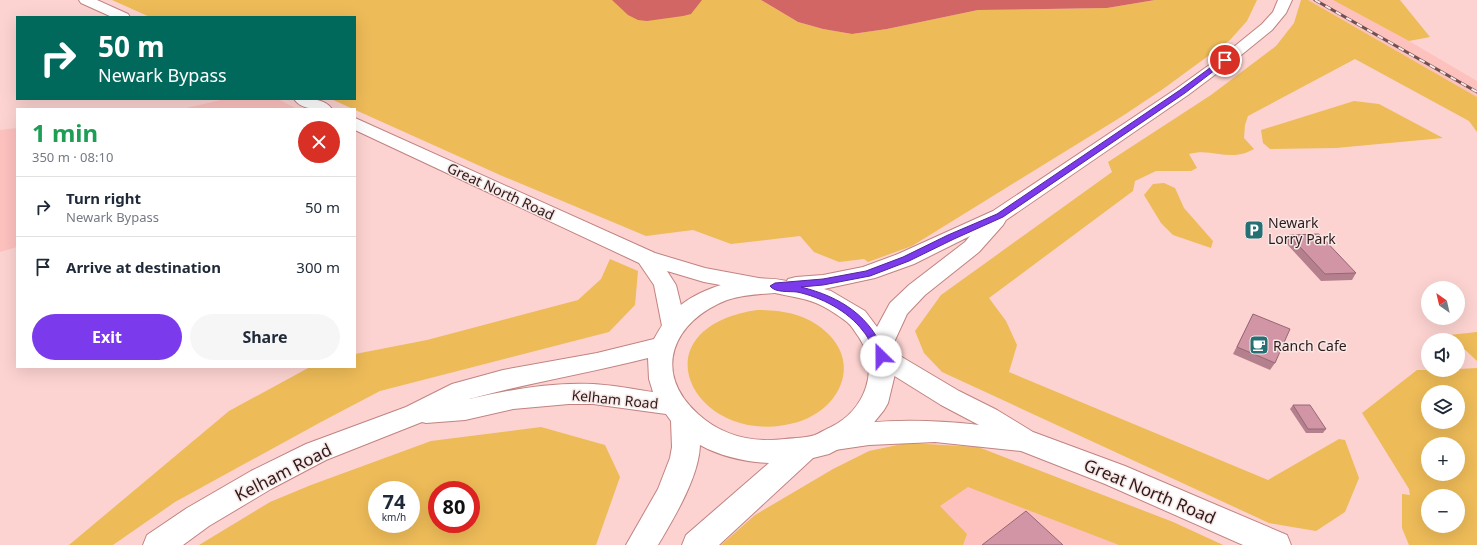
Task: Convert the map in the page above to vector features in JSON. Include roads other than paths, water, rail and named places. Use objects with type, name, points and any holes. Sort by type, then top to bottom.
[{"type":"main road","points":[[86,0],[121,16]]},
{"type":"main road","points":[[770,286],[796,289],[817,294],[844,308],[866,327],[880,352],[883,379],[874,405],[853,428],[834,440],[804,449],[771,452],[738,448],[709,437],[678,412],[664,391],[660,376],[660,361],[669,336],[687,313],[713,298],[732,291],[770,286],[823,282],[867,273],[906,259],[1000,215],[1182,92],[1235,53],[1267,27],[1286,0]]},
{"type":"main road","points":[[304,100],[322,108]]},
{"type":"main road","name":"Great North Road","points":[[356,124],[647,258],[704,275],[770,286]]},
{"type":"main road","points":[[880,352],[889,326],[898,309],[911,296],[972,247],[1000,215]]},
{"type":"main road","points":[[647,258],[665,285],[669,336]]},
{"type":"main road","name":"Kelham Road","points":[[158,545],[198,518],[261,480],[316,452],[415,414],[461,391],[503,380],[597,362],[669,336]]},
{"type":"main road","name":"Great North Road","points":[[880,352],[950,398],[988,417],[1023,440],[1115,475],[1276,545]]},
{"type":"main road","name":"Kelham Road","points":[[415,414],[465,410],[513,399],[569,394],[593,394],[678,412]]},
{"type":"main road","points":[[641,545],[655,523],[680,471],[686,448],[678,412]]},
{"type":"main road","name":"Great North Road","points":[[834,440],[869,434],[935,430],[1023,440]]},
{"type":"main road","points":[[696,545],[804,449]]},
{"type":"railway","points":[[1315,0],[1477,92]]},
{"type":"place","name":"Newark Lorry Park","points":[[1254,230]]},
{"type":"place","name":"Ranch Cafe","points":[[1259,345]]}]
